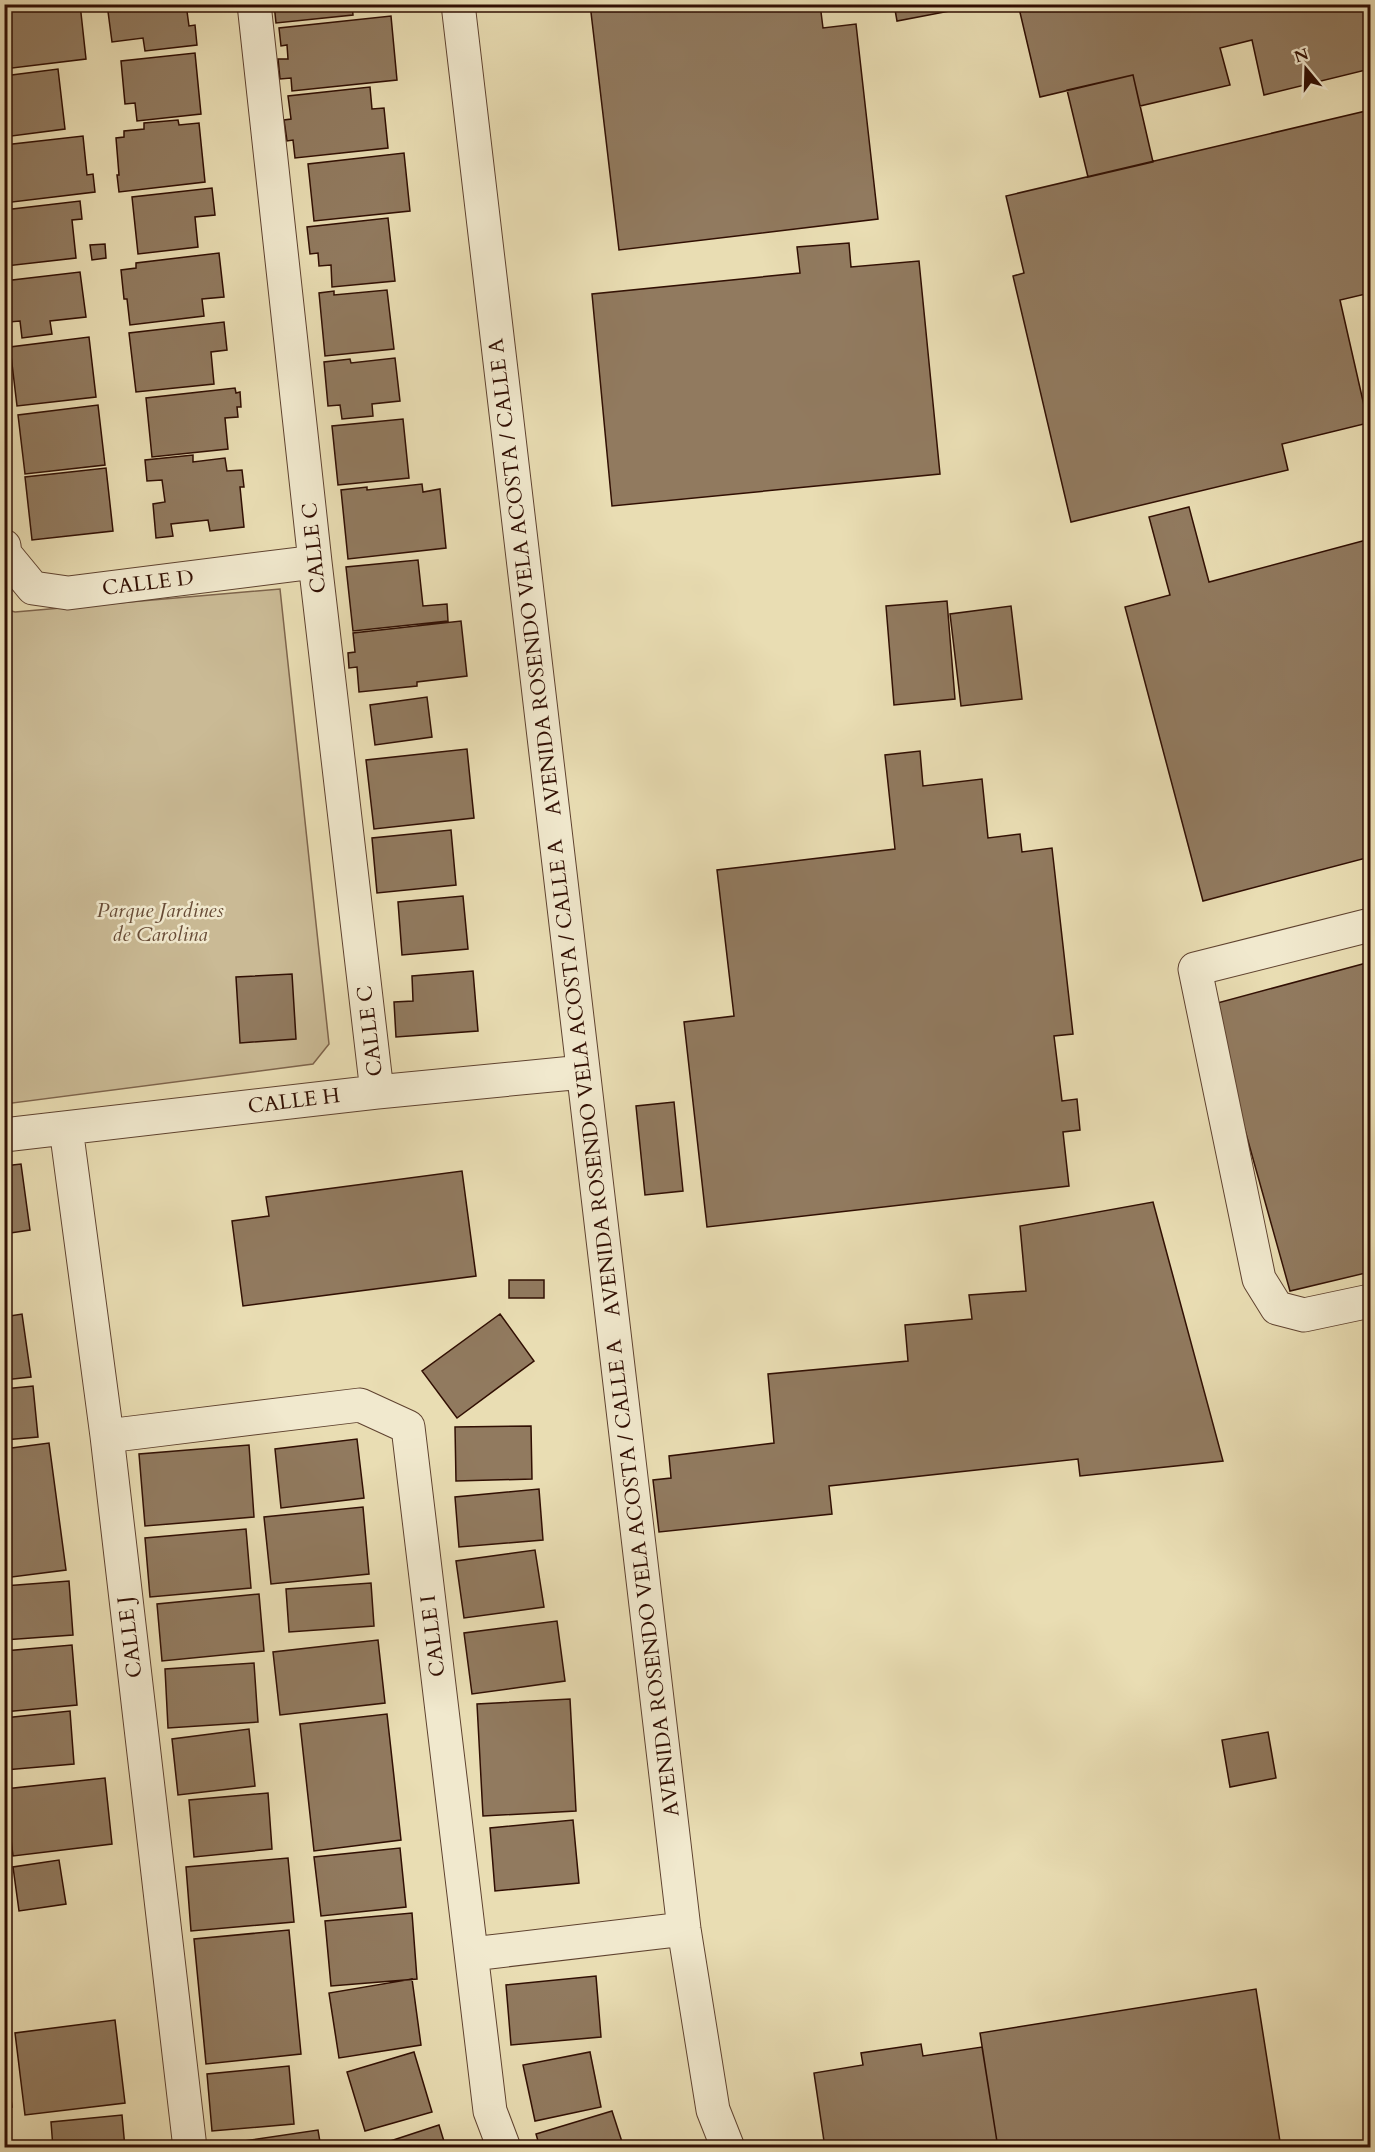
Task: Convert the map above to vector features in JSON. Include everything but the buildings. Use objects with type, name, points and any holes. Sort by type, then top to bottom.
[{"type":"street","name":"CALLE C","points":[[254,4],[315,562],[377,1092]]},
{"type":"street","name":"AVENIDA ROSENDO VELA ACOSTA / CALLE A","points":[[458,4],[684,1929],[713,2110],[728,2148]]},
{"type":"street","name":"CALLE D","points":[[4,546],[5,554],[33,588],[68,593],[315,562]]},
{"type":"street","points":[[1371,925],[1195,969],[1259,1280],[1277,1308],[1304,1315],[1371,1301]]},
{"type":"street","name":"CALLE H","points":[[4,1135],[377,1092],[583,1072]]},
{"type":"street","name":"CALLE J","points":[[66,1128],[107,1436],[189,2148]]},
{"type":"street","name":"CALLE I","points":[[107,1436],[360,1405],[408,1427],[490,2111],[504,2148]]},
{"type":"street","points":[[472,1954],[684,1929]]},
{"type":"green space","name":"Parque Jardines de Carolina","points":[[280,589],[329,1044],[313,1064],[5,1104],[4,609],[15,612]]}]
